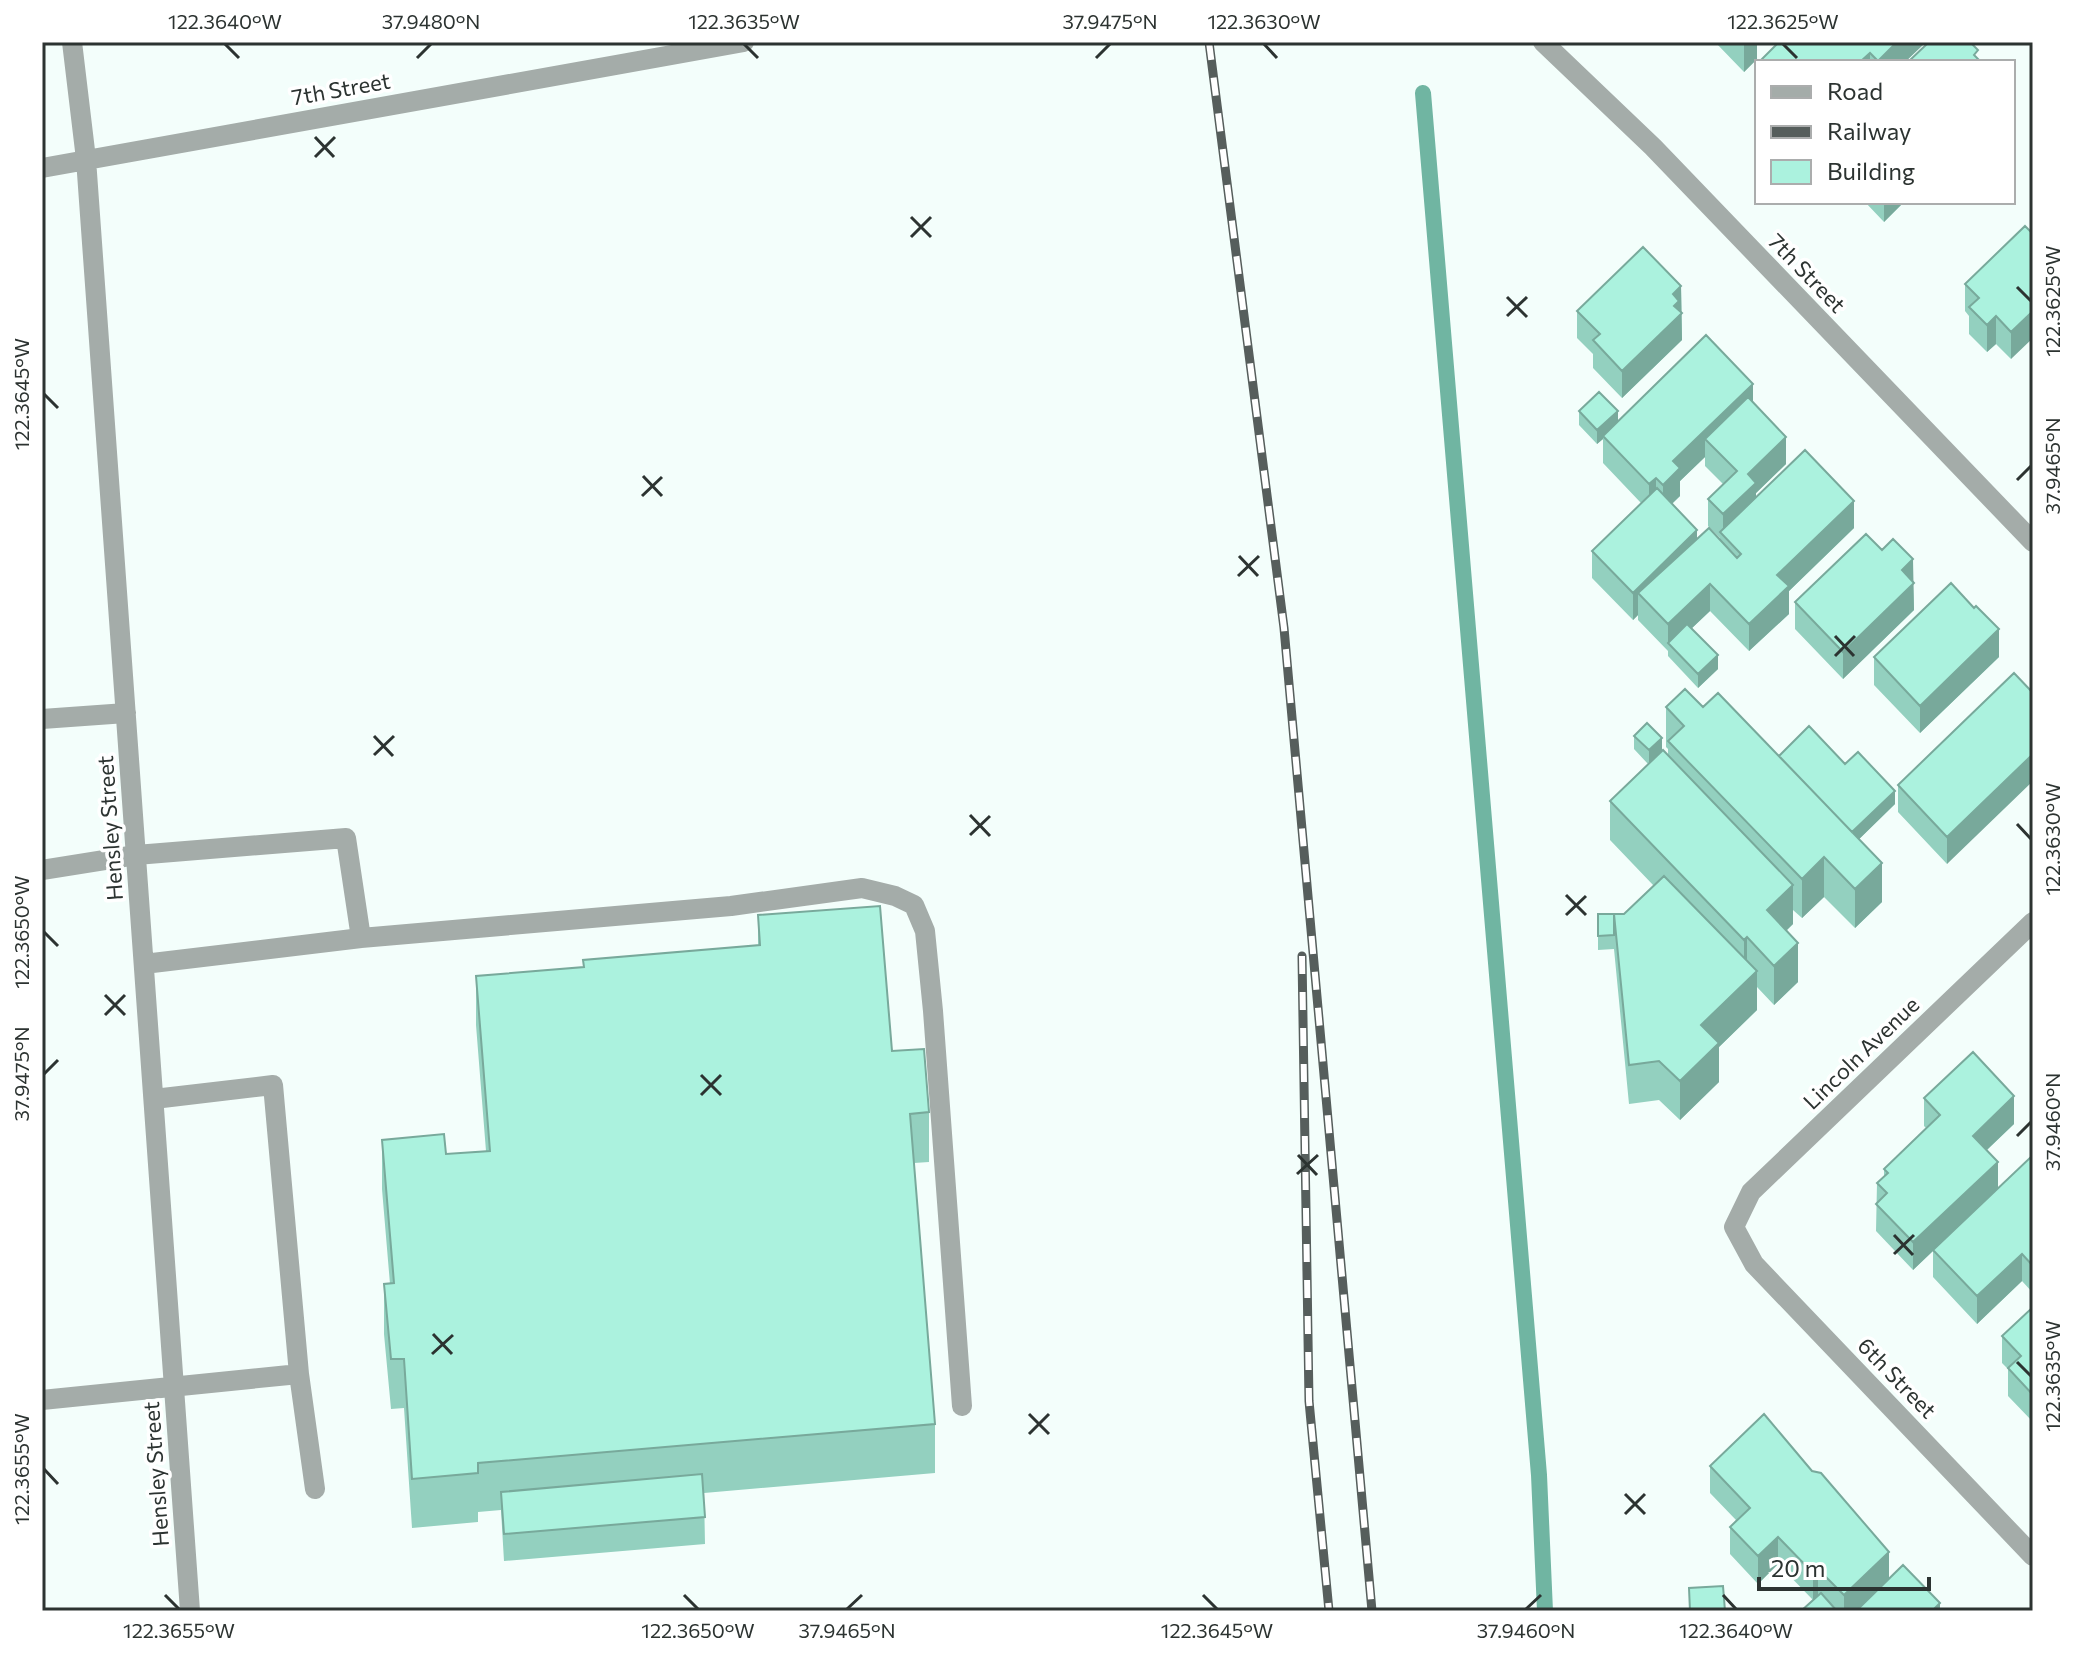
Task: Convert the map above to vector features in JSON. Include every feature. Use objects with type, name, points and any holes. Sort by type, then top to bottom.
[{"type":"street","name":"Hensley Street","points":[[72,42],[86,159],[190,1611]]},
{"type":"street","name":"7th Street","points":[[42,168],[708,45],[744,42]]},
{"type":"street","name":"7th Street","points":[[1543,42],[1664,158],[2033,542]]},
{"type":"street","points":[[42,719],[126,713]]},
{"type":"street","points":[[42,870],[136,855],[346,838],[361,938]]},
{"type":"street","points":[[144,964],[361,938],[731,906],[862,888],[895,896],[914,905],[925,931],[933,1011],[962,1406]]},
{"type":"street","name":"Lincoln Avenue","points":[[1734,1227],[1751,1192],[2033,922]]},
{"type":"street","points":[[154,1099],[273,1085],[299,1374],[315,1489]]},
{"type":"street","name":"6th Street","points":[[1734,1227],[1754,1264],[2033,1556]]},
{"type":"street","points":[[42,1400],[299,1374]]},
{"type":"building","points":[[1779,42],[1897,42],[1879,60],[1870,53],[1862,60],[1762,59]]},
{"type":"building","points":[[1929,42],[1970,42],[1978,50],[1974,55],[1979,60],[1910,60]]},
{"type":"building","points":[[2025,226],[2033,234],[2033,311],[2011,332],[1996,316],[1987,325],[1969,307],[1979,298],[1965,284]]},
{"type":"building","points":[[1643,247],[1681,286],[1673,294],[1679,301],[1674,306],[1682,313],[1622,371],[1593,340],[1600,334],[1577,311]]},
{"type":"building","points":[[1706,335],[1753,384],[1673,461],[1680,468],[1663,485],[1656,478],[1649,484],[1603,436]]},
{"type":"building","points":[[1599,392],[1618,411],[1597,430],[1579,411]]},
{"type":"building","points":[[1748,397],[1786,437],[1748,474],[1756,483],[1723,514],[1708,499],[1737,471],[1705,439]]},
{"type":"building","points":[[1805,450],[1854,501],[1777,575],[1789,586],[1749,624],[1710,584],[1668,624],[1638,593],[1709,528],[1737,558],[1741,554],[1720,532]]},
{"type":"building","points":[[1657,488],[1697,530],[1633,593],[1592,551]]},
{"type":"building","points":[[1866,534],[1882,550],[1893,539],[1913,559],[1902,570],[1914,583],[1843,652],[1795,602]]},
{"type":"building","points":[[1951,583],[1999,629],[1920,706],[1874,657]]},
{"type":"building","points":[[1687,624],[1718,655],[1698,674],[1668,643]]},
{"type":"building","points":[[2014,673],[2033,693],[2033,754],[1947,837],[1898,785]]},
{"type":"building","points":[[1685,689],[1703,707],[1718,693],[1882,863],[1855,889],[1824,857],[1802,879],[1668,741],[1684,726],[1666,707]]},
{"type":"building","points":[[1647,723],[1662,738],[1649,750],[1634,736]]},
{"type":"building","points":[[1809,726],[1845,764],[1858,752],[1895,791],[1852,832],[1779,756]]},
{"type":"building","points":[[1663,750],[1793,885],[1767,910],[1798,943],[1774,966],[1747,937],[1744,940],[1610,801]]},
{"type":"building","points":[[1664,876],[1757,971],[1701,1025],[1719,1043],[1680,1081],[1659,1061],[1629,1065],[1614,914],[1624,914]]},
{"type":"building","points":[[880,906],[892,1051],[924,1049],[929,1112],[910,1114],[935,1424],[478,1463],[478,1473],[412,1479],[404,1359],[391,1359],[384,1284],[394,1283],[382,1140],[444,1134],[446,1154],[490,1151],[476,976],[584,967],[583,960],[760,945],[758,915]]},
{"type":"building","points":[[1598,914],[1614,914],[1614,935],[1598,936]]},
{"type":"building","points":[[1973,1052],[2014,1096],[1973,1136],[1998,1162],[1913,1242],[1876,1204],[1887,1193],[1877,1183],[1888,1173],[1884,1169],[1940,1115],[1924,1098]]},
{"type":"building","points":[[2033,1155],[2033,1266],[2022,1254],[1977,1296],[1933,1250]]},
{"type":"building","points":[[2033,1307],[2033,1395],[2008,1368],[2021,1356],[2002,1336]]},
{"type":"building","points":[[1764,1414],[1812,1471],[1821,1473],[1889,1552],[1844,1595],[1818,1569],[1813,1573],[1778,1537],[1758,1556],[1730,1527],[1750,1508],[1710,1466]]},
{"type":"building","points":[[702,1474],[705,1517],[504,1534],[501,1492]]},
{"type":"building","points":[[1903,1565],[1940,1603],[1932,1611],[1856,1611]]},
{"type":"building","points":[[1723,1586],[1725,1611],[1690,1611],[1689,1588]]},
{"type":"building","points":[[1821,1593],[1837,1611],[1801,1611]]},
{"type":"waterway","points":[[1423,93],[1539,1475],[1545,1611]]},
{"type":"railway","points":[[1209,42],[1284,628],[1372,1611]]},
{"type":"railway","points":[[1302,956],[1309,1401],[1329,1611]]}]
